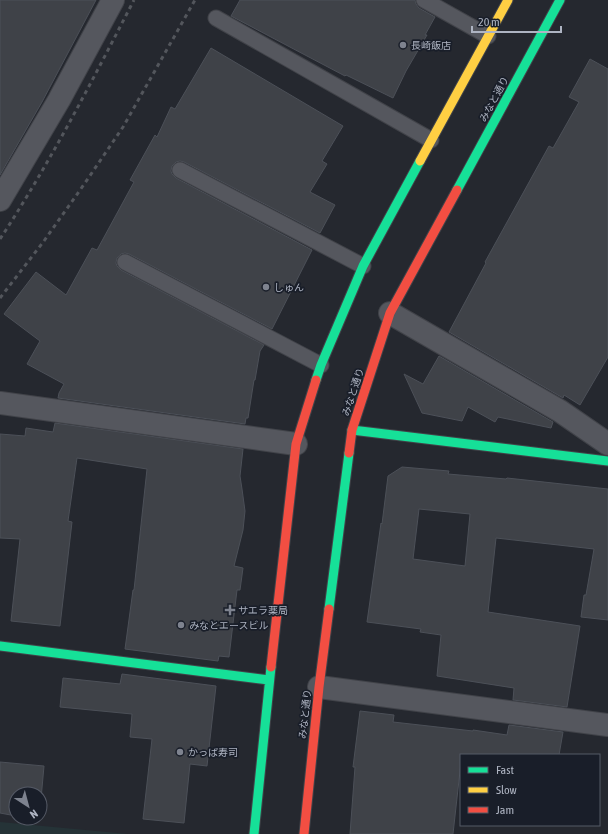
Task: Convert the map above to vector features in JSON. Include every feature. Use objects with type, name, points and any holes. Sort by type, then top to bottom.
[{"type":"main road","points":[[254,834],[269,680],[296,444],[321,365],[363,266],[508,0]]},
{"type":"main road","name":"みなと通り","points":[[304,834],[319,687],[352,430],[390,313],[560,0]]},
{"type":"main road","points":[[352,430],[608,461]]},
{"type":"main road","points":[[0,646],[269,680]]},
{"type":"street","points":[[0,200],[59,100],[113,0]]},
{"type":"street","points":[[390,313],[560,411],[608,444]]},
{"type":"street","points":[[0,403],[296,444]]},
{"type":"street","points":[[319,687],[608,725]]},
{"type":"lane","points":[[424,0],[488,36]]},
{"type":"lane","points":[[216,18],[431,140]]},
{"type":"lane","points":[[180,170],[363,266]]},
{"type":"lane","points":[[125,262],[321,365]]},
{"type":"shaded area","points":[[0,822],[8,823],[8,826],[43,826],[128,834],[0,834]]},
{"type":"building","points":[[0,0],[96,0],[42,102],[0,175]]},
{"type":"building","points":[[240,0],[415,0],[419,8],[435,17],[393,98],[346,75],[345,76],[231,16]]},
{"type":"building","points":[[211,48],[343,126],[322,161],[327,164],[310,192],[335,205],[320,233],[184,162],[176,162],[172,166],[172,174],[176,178],[312,250],[272,329],[129,254],[121,254],[117,258],[117,266],[121,270],[264,345],[260,351],[248,418],[246,418],[245,424],[58,398],[64,384],[27,364],[40,341],[4,314],[36,272],[66,295],[92,248],[97,250],[134,182],[130,180],[155,135],[157,137],[171,107],[175,109]]},
{"type":"building","points":[[590,59],[608,69],[608,357],[580,405],[564,395],[563,398],[449,332],[486,263],[485,262],[549,146],[553,148],[579,102],[569,97]]},
{"type":"building","points":[[439,356],[553,422],[551,428],[498,417],[495,422],[468,407],[462,421],[422,413],[404,374],[423,384]]},
{"type":"building","points":[[55,423],[243,449],[240,476],[245,511],[243,530],[234,566],[243,568],[240,590],[237,590],[229,657],[219,656],[218,661],[125,649],[134,590],[147,469],[77,458],[68,521],[72,522],[60,626],[11,621],[20,539],[0,538],[0,434],[25,436],[26,428],[53,432]]},
{"type":"building","points":[[402,467],[449,471],[448,474],[507,478],[608,489],[608,620],[581,617],[594,549],[496,538],[488,612],[580,626],[567,707],[513,700],[514,688],[437,676],[441,635],[420,632],[421,629],[367,622],[388,476]],"holes":[[[419,509],[470,514],[465,566],[413,559]]]},
{"type":"building","name":"かっぱ寿司","points":[[122,674],[216,686],[207,766],[190,764],[184,823],[143,819],[152,739],[130,737],[132,714],[60,707],[63,678],[120,684]]},
{"type":"building","points":[[360,711],[394,715],[393,722],[507,735],[509,725],[563,732],[559,754],[460,754],[460,771],[453,834],[350,834],[355,767],[353,767]]},
{"type":"building","points":[[0,762],[44,766],[42,786],[8,786],[8,814],[0,813]]},
{"type":"railway","points":[[0,239],[53,151],[134,0]]},
{"type":"railway","points":[[0,298],[44,241],[123,127],[195,0]]},
{"type":"traffic: fast","points":[[457,190],[560,0]]},
{"type":"traffic: fast","points":[[316,380],[363,266],[420,161]]},
{"type":"traffic: fast","points":[[352,430],[608,461]]},
{"type":"traffic: fast","points":[[329,609],[349,453]]},
{"type":"traffic: fast","points":[[0,646],[269,680]]},
{"type":"traffic: fast","points":[[254,834],[271,667]]},
{"type":"traffic: slow","points":[[420,161],[508,0]]},
{"type":"traffic: jam","points":[[349,453],[352,430],[390,313],[457,190]]},
{"type":"traffic: jam","points":[[271,667],[296,444],[316,380]]},
{"type":"traffic: jam","points":[[304,834],[319,687],[329,609]]},
{"type":"place","name":"長崎飯店","points":[[403,45]]},
{"type":"place","name":"しゅん","points":[[266,287]]},
{"type":"place","name":"サエラ薬局","points":[[230,610]]},
{"type":"place","name":"みなとエースビル","points":[[181,625]]},
{"type":"place","name":"かっぱ寿司","points":[[180,752]]}]
